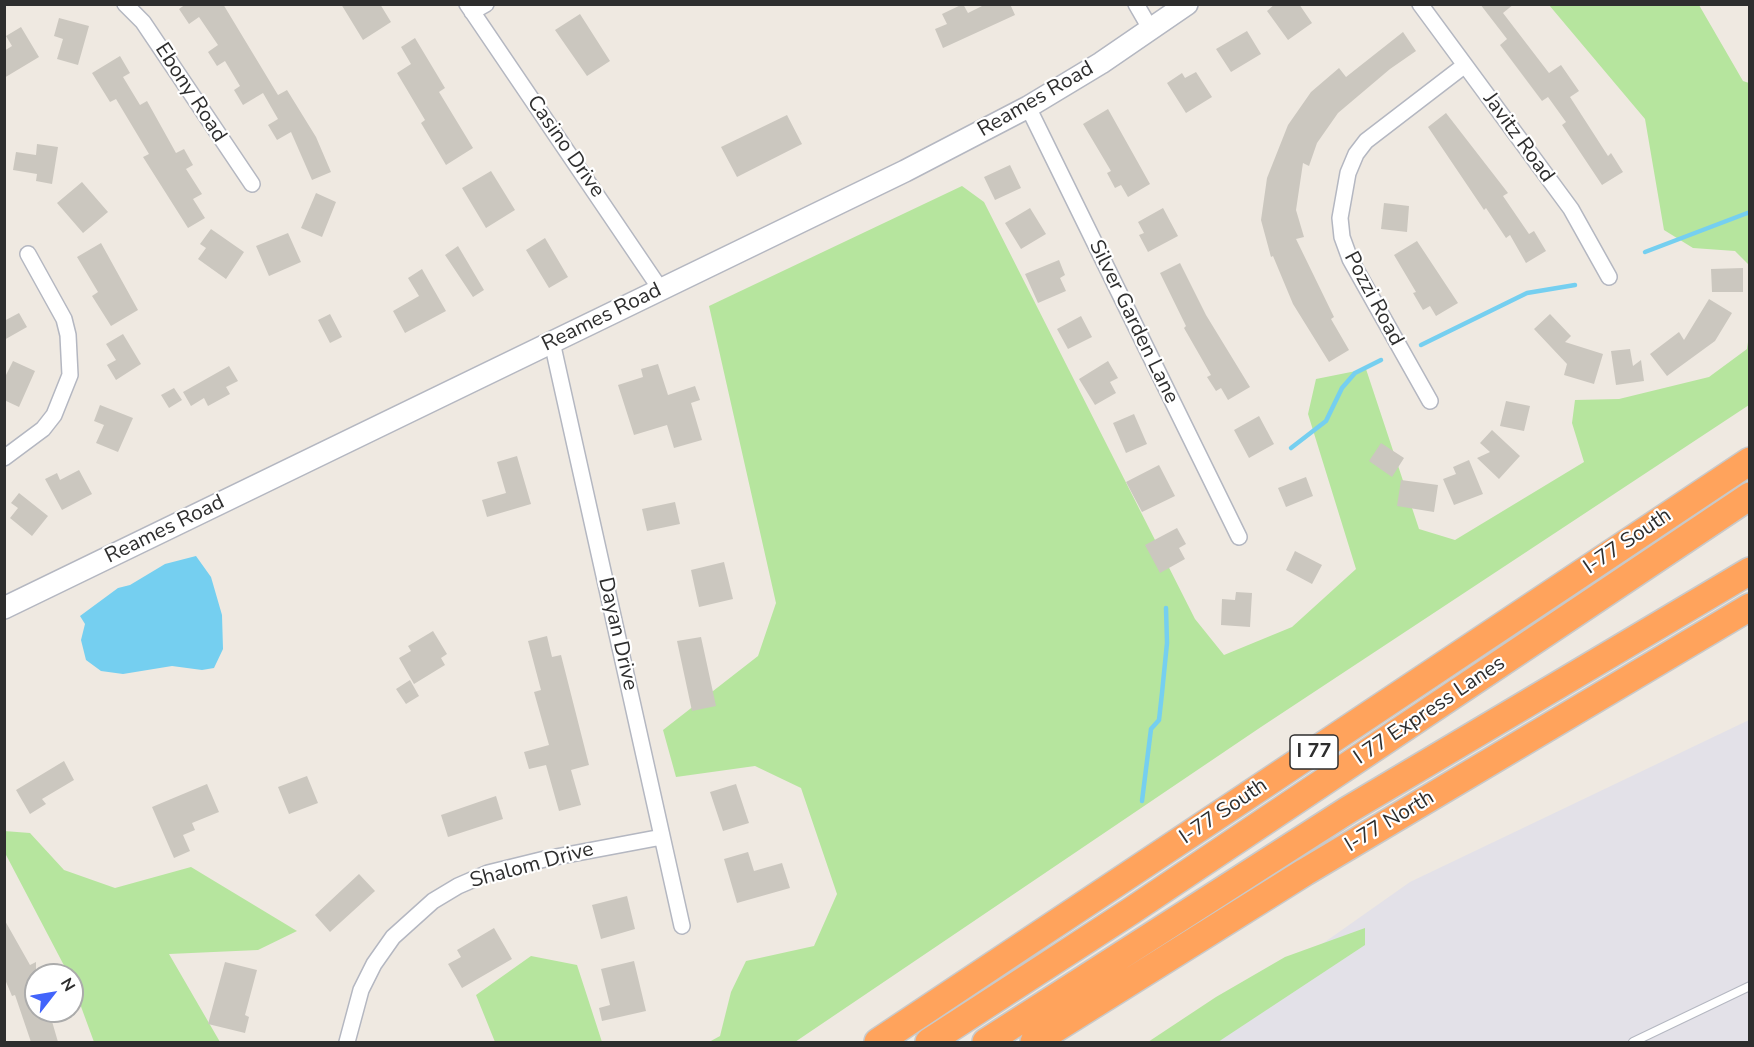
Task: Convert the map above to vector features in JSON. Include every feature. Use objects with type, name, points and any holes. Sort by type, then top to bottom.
[{"type":"highway","name":"I-77 South","points":[[878,1042],[1749,461]]},
{"type":"highway","name":"I 77 Express Lanes","points":[[929,1042],[1131,911],[1749,496]]},
{"type":"highway","points":[[1618,584],[1668,566],[1749,515]]},
{"type":"highway","points":[[1697,603],[1729,568],[1749,555]]},
{"type":"highway","name":"I 77 Express Lanes","points":[[986,1042],[1338,816],[1749,571]]},
{"type":"highway","name":"I-77 North","points":[[1034,1042],[1305,872],[1749,607]]},
{"type":"main road","name":"Reames Road","points":[[7,602],[661,291],[1028,107],[1151,30],[1187,4]]},
{"type":"street","name":"Ebony Road","points":[[125,4],[143,22],[252,184]]},
{"type":"street","points":[[470,8],[486,4]]},
{"type":"street","points":[[1136,4],[1151,30]]},
{"type":"street","name":"Javitz Road","points":[[1420,4],[1571,209],[1609,277]]},
{"type":"street","name":"Casino Drive","points":[[470,8],[661,291]]},
{"type":"street","name":"Pozzi Road","points":[[1430,401],[1350,260],[1342,237],[1340,218],[1348,173],[1356,154],[1366,141],[1465,66]]},
{"type":"street","name":"Silver Garden Lane","points":[[1028,107],[1239,537]]},
{"type":"street","points":[[4,458],[43,429],[54,415],[70,375],[68,335],[64,320],[28,255]]},
{"type":"street","name":"Dayan Drive","points":[[552,342],[682,926]]},
{"type":"street","name":"Shalom Drive","points":[[347,1042],[361,990],[374,964],[393,937],[433,901],[458,886],[488,873],[544,859],[662,837]]},
{"type":"lane","points":[[1633,1042],[1749,986]]},
{"type":"shaded area","points":[[1749,720],[1749,1042],[1183,1042],[1410,882]]},
{"type":"green space","points":[[1549,5],[1699,5],[1743,81],[1749,83],[1749,265],[1735,251],[1693,248],[1664,230],[1645,119]]},
{"type":"green space","points":[[962,186],[984,202],[1195,619],[1224,655],[1292,627],[1356,569],[1308,414],[1316,379],[1366,369],[1419,529],[1455,540],[1584,462],[1572,423],[1575,400],[1619,399],[1709,377],[1747,349],[1749,335],[1749,405],[1261,727],[795,1042],[709,1042],[720,1036],[731,992],[746,961],[814,946],[837,894],[801,788],[755,766],[676,777],[663,730],[758,656],[776,603],[709,306]]},
{"type":"green space","points":[[4,831],[30,833],[64,870],[115,888],[191,867],[297,931],[258,950],[169,954],[220,1042],[94,1042],[84,1015],[84,963],[63,963],[5,853]]},
{"type":"green space","points":[[1365,928],[1365,945],[1218,1042],[1148,1042],[1216,997],[1285,957]]},
{"type":"green space","points":[[531,956],[577,965],[602,1042],[495,1042],[476,995]]},
{"type":"water","points":[[196,556],[211,577],[222,615],[223,649],[214,668],[202,670],[172,666],[123,674],[101,671],[86,660],[81,640],[85,624],[80,616],[118,588],[130,585],[165,564]]},
{"type":"building","points":[[186,4],[223,4],[278,95],[287,90],[316,137],[331,172],[312,180],[291,132],[277,140],[268,125],[278,119],[263,93],[243,105],[234,90],[240,86],[225,61],[217,66],[208,52],[218,45],[199,17],[189,24],[179,9]]},
{"type":"building","points":[[341,4],[380,4],[391,22],[363,40]]},
{"type":"building","points":[[963,4],[968,13],[986,4],[1010,4],[1015,15],[943,48],[935,29],[947,24],[942,14]]},
{"type":"building","points":[[1275,4],[1299,4],[1312,23],[1288,40],[1267,11]]},
{"type":"building","points":[[1480,4],[1514,4],[1503,13],[1549,73],[1561,65],[1579,91],[1570,97],[1608,156],[1611,153],[1623,172],[1602,185],[1562,125],[1566,122],[1548,97],[1542,101],[1500,45],[1507,39]]},
{"type":"building","points":[[580,14],[610,61],[587,76],[555,30]]},
{"type":"building","points":[[59,18],[89,26],[78,65],[57,59],[63,39],[54,36]]},
{"type":"building","points":[[21,27],[39,57],[4,78],[4,51],[12,46],[6,36]]},
{"type":"building","points":[[1247,31],[1261,54],[1231,72],[1216,49]]},
{"type":"building","points":[[1403,32],[1416,51],[1390,69],[1338,113],[1317,143],[1309,166],[1303,163],[1296,210],[1304,237],[1296,239],[1334,317],[1331,319],[1349,350],[1329,362],[1293,304],[1273,256],[1271,257],[1261,220],[1267,178],[1288,125],[1311,92],[1339,68],[1346,77]]},
{"type":"building","points":[[415,38],[445,88],[439,92],[473,148],[446,165],[421,123],[425,120],[397,73],[411,64],[401,47]]},
{"type":"building","points":[[120,56],[130,73],[123,77],[140,105],[147,101],[176,153],[184,149],[193,165],[186,169],[202,194],[193,199],[205,218],[188,228],[143,157],[149,154],[116,99],[110,102],[92,73]]},
{"type":"building","points":[[1196,72],[1212,97],[1186,113],[1167,83],[1182,73],[1185,78]]},
{"type":"building","points":[[1108,109],[1150,184],[1128,197],[1121,185],[1115,188],[1107,173],[1111,171],[1083,124]]},
{"type":"building","points":[[1446,113],[1508,193],[1503,196],[1529,234],[1534,231],[1546,251],[1526,263],[1510,235],[1506,238],[1486,208],[1484,210],[1428,127]]},
{"type":"building","points":[[787,115],[802,144],[737,177],[721,147]]},
{"type":"building","points":[[37,144],[58,147],[52,184],[36,181],[37,174],[13,170],[16,152],[36,155]]},
{"type":"building","points":[[1010,165],[1021,188],[995,200],[984,177]]},
{"type":"building","points":[[491,171],[515,210],[486,228],[462,188]]},
{"type":"building","points":[[82,182],[108,212],[83,233],[57,203]]},
{"type":"building","points":[[316,193],[336,202],[322,237],[301,228]]},
{"type":"building","points":[[1384,203],[1409,206],[1407,232],[1381,229]]},
{"type":"building","points":[[1030,208],[1046,234],[1021,249],[1005,223]]},
{"type":"building","points":[[1163,208],[1178,236],[1148,252],[1139,235],[1144,233],[1138,222]]},
{"type":"building","points":[[211,229],[244,252],[226,279],[198,259],[206,248],[200,244]]},
{"type":"building","points":[[288,233],[301,262],[269,276],[256,246]]},
{"type":"building","points":[[545,238],[568,277],[549,288],[526,250]]},
{"type":"building","points":[[1417,241],[1458,303],[1436,316],[1430,306],[1423,310],[1413,293],[1416,292],[1394,255]]},
{"type":"building","points":[[101,243],[138,310],[111,326],[92,296],[98,292],[77,257]]},
{"type":"building","points":[[458,246],[484,290],[473,297],[445,255]]},
{"type":"building","points":[[1059,260],[1065,275],[1060,278],[1066,291],[1038,303],[1025,274]]},
{"type":"building","points":[[1180,263],[1206,315],[1250,387],[1228,400],[1221,388],[1216,391],[1207,377],[1211,375],[1184,328],[1186,326],[1160,273]]},
{"type":"building","points":[[1743,268],[1743,292],[1712,292],[1711,269]]},
{"type":"building","points":[[422,269],[446,311],[405,333],[393,311],[419,296],[408,278]]},
{"type":"building","points":[[1709,299],[1732,313],[1715,341],[1667,376],[1650,354],[1679,332],[1684,340]]},
{"type":"building","points":[[19,313],[27,327],[4,340],[4,321]]},
{"type":"building","points":[[330,314],[342,337],[330,343],[318,320]]},
{"type":"building","points":[[1550,314],[1571,336],[1565,342],[1603,354],[1594,384],[1564,375],[1567,364],[1534,329]]},
{"type":"building","points":[[1081,316],[1092,337],[1068,349],[1057,329]]},
{"type":"building","points":[[123,334],[141,364],[116,380],[107,365],[116,360],[106,344]]},
{"type":"building","points":[[1630,349],[1633,366],[1641,360],[1644,381],[1616,385],[1611,351]]},
{"type":"building","points":[[13,361],[35,371],[19,407],[4,400],[4,379]]},
{"type":"building","points":[[1108,361],[1118,378],[1110,382],[1116,393],[1095,405],[1079,379]]},
{"type":"building","points":[[658,364],[668,395],[695,386],[700,400],[691,403],[702,440],[674,448],[667,425],[634,435],[618,385],[643,377],[641,369]]},
{"type":"building","points":[[229,366],[238,381],[226,387],[230,394],[208,406],[204,398],[191,406],[183,392]]},
{"type":"building","points":[[174,388],[182,400],[169,408],[161,395]]},
{"type":"building","points":[[1506,401],[1530,406],[1524,431],[1500,426]]},
{"type":"building","points":[[100,405],[133,418],[118,452],[96,443],[104,425],[94,421]]},
{"type":"building","points":[[1134,414],[1147,444],[1126,453],[1113,423]]},
{"type":"building","points":[[1259,416],[1274,444],[1249,458],[1234,430]]},
{"type":"building","points":[[1492,430],[1520,456],[1499,479],[1477,458],[1490,452],[1480,443]]},
{"type":"building","points":[[1381,443],[1404,458],[1392,477],[1369,461]]},
{"type":"building","points":[[517,456],[531,504],[487,517],[482,500],[506,493],[497,462]]},
{"type":"building","points":[[1469,460],[1483,494],[1454,505],[1443,479],[1456,474],[1453,467]]},
{"type":"building","points":[[1159,465],[1175,496],[1142,512],[1126,482]]},
{"type":"building","points":[[79,470],[92,494],[62,510],[45,479],[57,473],[60,480]]},
{"type":"building","points":[[1306,477],[1313,496],[1286,507],[1278,488]]},
{"type":"building","points":[[1401,480],[1438,485],[1434,512],[1397,506]]},
{"type":"building","points":[[19,493],[48,516],[32,536],[10,518],[18,508],[11,503]]},
{"type":"building","points":[[675,502],[680,524],[647,531],[642,509]]},
{"type":"building","points":[[1177,528],[1186,544],[1179,548],[1185,559],[1160,573],[1145,545]]},
{"type":"building","points":[[1295,551],[1322,565],[1312,584],[1286,570]]},
{"type":"building","points":[[724,562],[733,599],[699,607],[691,570]]},
{"type":"building","points":[[1236,592],[1252,593],[1250,627],[1221,625],[1222,599],[1235,600]]},
{"type":"building","points":[[433,631],[447,654],[441,658],[445,665],[414,684],[399,658],[411,651],[408,646]]},
{"type":"building","points":[[547,636],[552,657],[561,655],[589,765],[571,770],[581,805],[559,811],[546,765],[529,769],[524,752],[549,745],[534,692],[541,690],[528,641]]},
{"type":"building","points":[[701,637],[716,706],[692,711],[677,641]]},
{"type":"building","points":[[410,680],[419,696],[406,704],[396,689]]},
{"type":"building","points":[[64,761],[74,780],[42,799],[46,804],[30,814],[16,790]]},
{"type":"building","points":[[307,776],[318,803],[289,814],[278,787]]},
{"type":"building","points":[[207,784],[219,812],[192,823],[195,830],[183,835],[190,851],[174,858],[152,807]]},
{"type":"building","points":[[736,784],[749,823],[723,831],[710,792]]},
{"type":"building","points":[[496,796],[503,819],[448,837],[441,815]]},
{"type":"building","points":[[748,852],[754,871],[782,863],[790,888],[737,903],[724,859]]},
{"type":"building","points":[[359,874],[375,891],[330,932],[315,915]]},
{"type":"building","points":[[627,896],[635,929],[601,939],[592,905]]},
{"type":"building","points":[[4,919],[29,963],[24,963],[24,1021],[15,995],[12,996],[4,977]]},
{"type":"building","points":[[494,928],[512,959],[462,988],[448,964],[461,957],[457,950]]},
{"type":"building","points":[[634,961],[646,1011],[602,1021],[599,1008],[610,1005],[601,969]]},
{"type":"building","points":[[225,962],[257,970],[245,1015],[249,1017],[245,1033],[208,1024]]},
{"type":"building","points":[[25,1023],[52,1023],[58,1042],[31,1042]]},
{"type":"waterway","points":[[1645,252],[1750,212]]},
{"type":"waterway","points":[[1421,345],[1527,293],[1575,285]]},
{"type":"waterway","points":[[1291,448],[1326,421],[1342,388],[1355,373],[1381,360]]},
{"type":"waterway","points":[[1142,801],[1151,729],[1159,720],[1167,643],[1166,608]]}]
